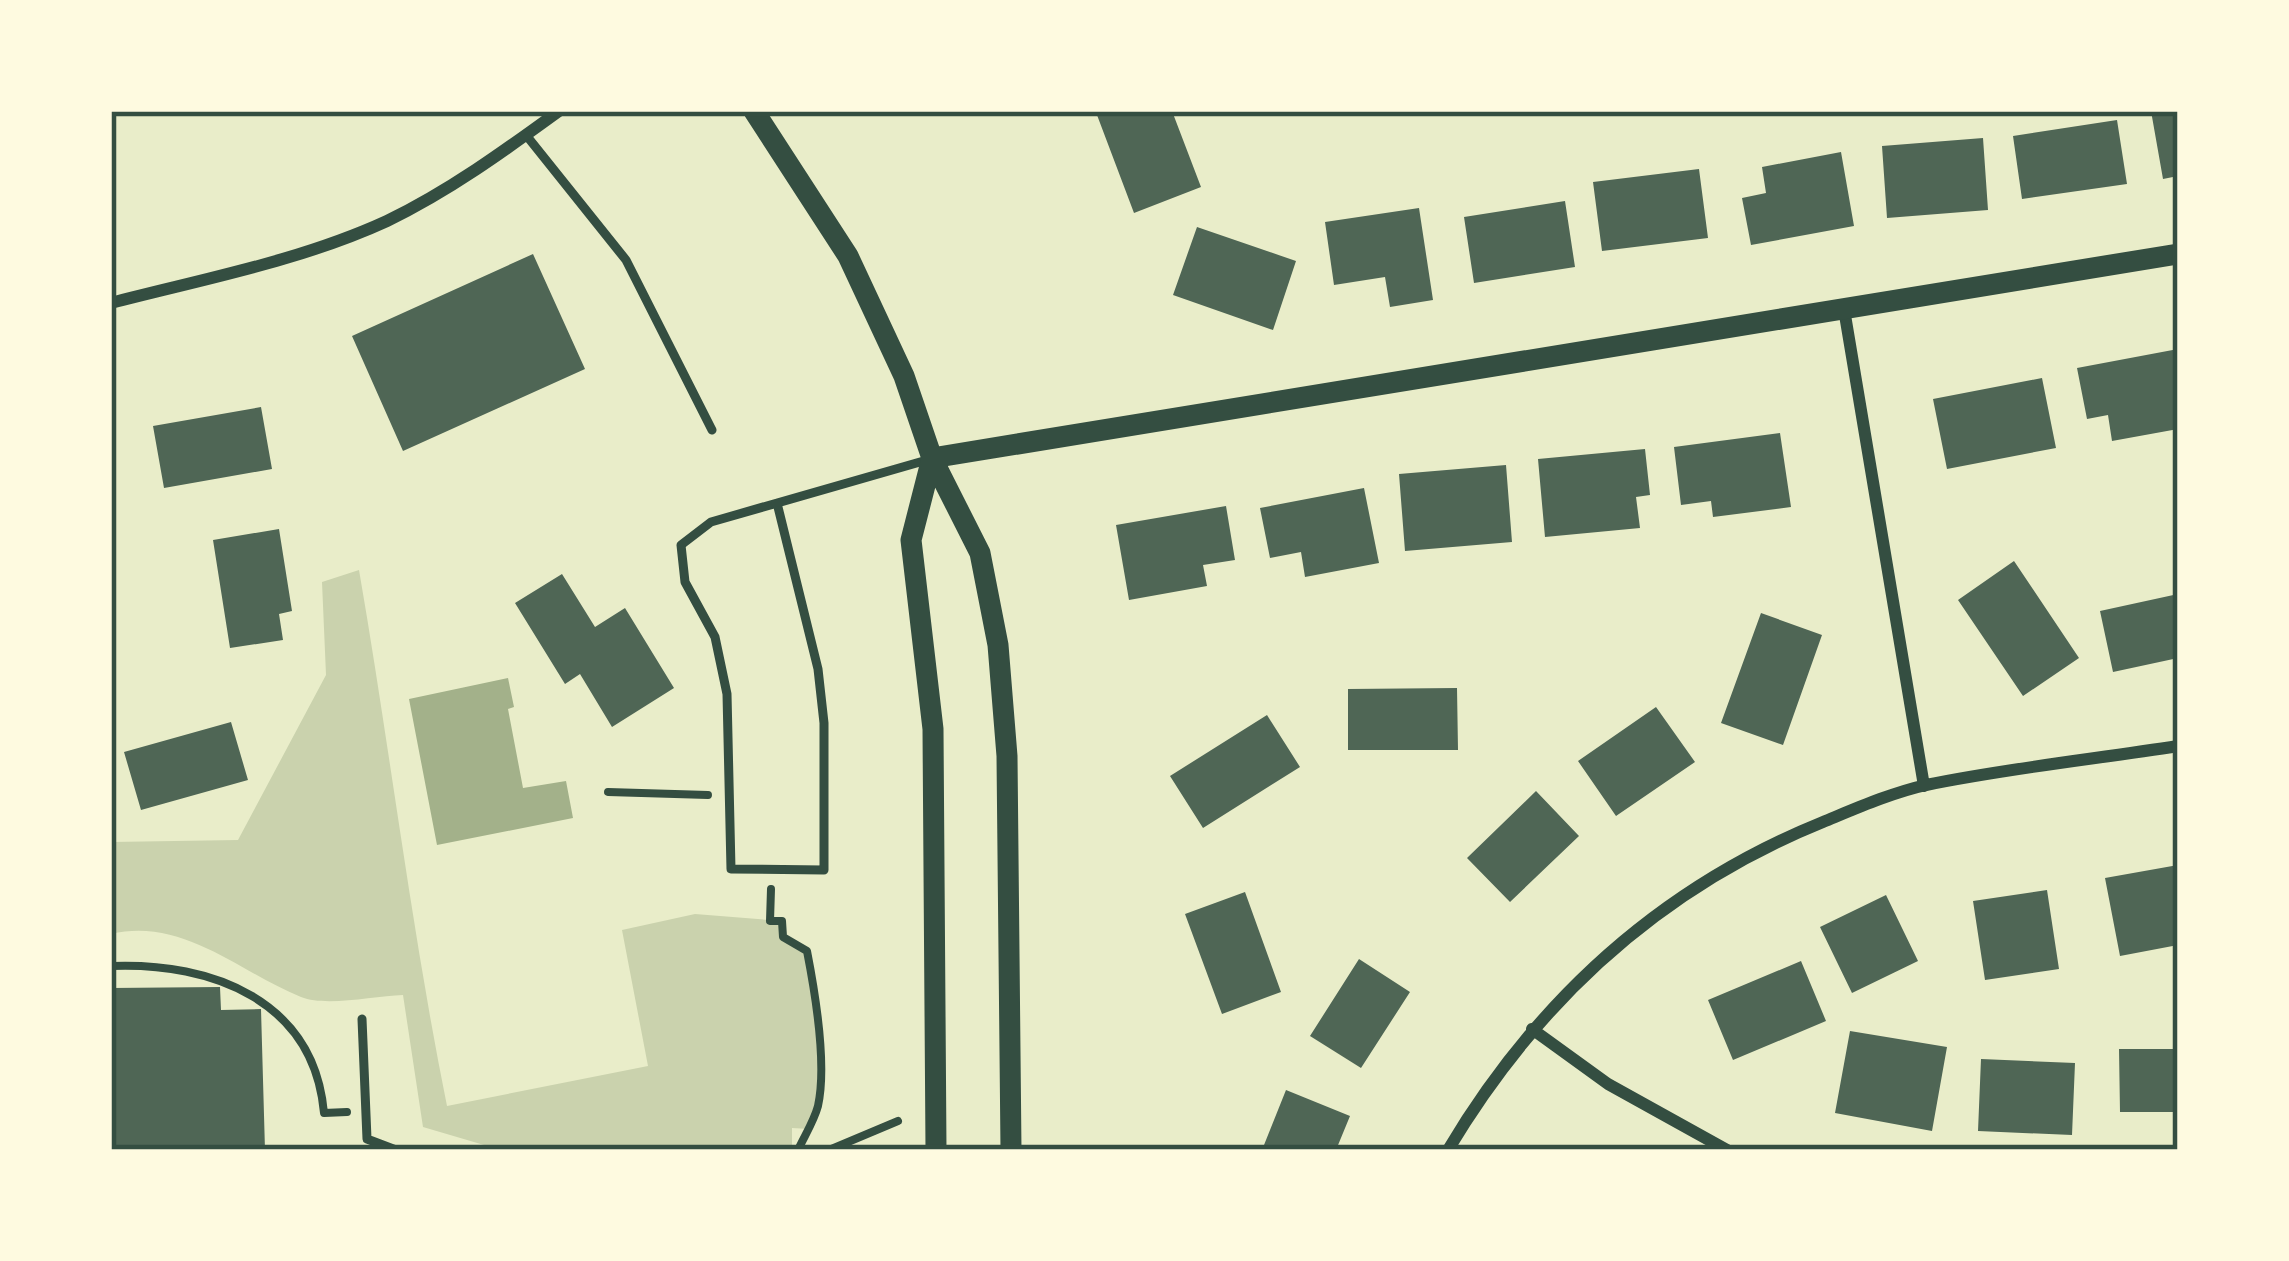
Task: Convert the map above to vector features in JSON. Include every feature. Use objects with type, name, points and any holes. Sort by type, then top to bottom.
[{"type":"street","points":[[111,303],[295,255],[384,222],[559,111]]},
{"type":"street","points":[[754,111],[848,256],[904,376],[932,458],[980,553],[998,645],[1007,756],[1011,1150]]},
{"type":"street","points":[[932,458],[2178,254]]},
{"type":"street","points":[[1844,309],[1924,786]]},
{"type":"street","points":[[932,458],[911,540],[933,729],[936,1150]]},
{"type":"street","points":[[1448,1150],[1478,1099],[1532,1028],[1616,944],[1694,885],[1764,845],[1924,786],[2178,746]]},
{"type":"street","points":[[1532,1028],[1608,1084],[1727,1150]]},
{"type":"lane","points":[[526,135],[626,260],[712,430]]},
{"type":"lane","points":[[777,503],[818,669],[824,723],[824,870],[731,869],[724,680],[715,637],[686,582],[681,545],[711,522],[932,458]]},
{"type":"lane","points":[[362,1018],[367,1138],[396,1150]]},
{"type":"path","points":[[608,792],[729,796]]},
{"type":"path","points":[[772,869],[770,921],[782,921],[784,938],[807,951],[812,975],[822,1086],[817,1112],[798,1150]]},
{"type":"path","points":[[111,966],[230,981],[275,1008],[321,1072],[325,1113],[367,1112]]},
{"type":"path","points":[[829,1150],[898,1121]]},
{"type":"shaded area","points":[[359,570],[447,1106],[648,1066],[622,930],[695,914],[782,921],[784,937],[807,951],[822,1086],[809,1129],[792,1128],[792,1150],[501,1150],[423,1127],[403,995],[311,1000],[187,940],[138,931],[111,934],[111,842],[238,840],[326,675],[322,582]]},
{"type":"shaded area","points":[[508,678],[514,707],[508,709],[523,788],[566,781],[573,818],[437,845],[409,699]]},
{"type":"building","points":[[1172,111],[1201,187],[1134,213],[1097,115]]},
{"type":"building","points":[[2151,111],[2178,111],[2178,176],[2163,179]]},
{"type":"building","points":[[2117,120],[2127,184],[2022,199],[2013,136]]},
{"type":"building","points":[[1983,138],[1988,210],[1887,218],[1882,146]]},
{"type":"building","points":[[1841,152],[1854,226],[1751,245],[1742,198],[1766,193],[1762,167]]},
{"type":"building","points":[[1699,169],[1708,238],[1602,251],[1593,182]]},
{"type":"building","points":[[1565,201],[1575,267],[1474,283],[1464,217]]},
{"type":"building","points":[[1419,208],[1433,300],[1390,307],[1385,277],[1334,285],[1325,222]]},
{"type":"building","points":[[1197,227],[1296,261],[1273,330],[1173,295]]},
{"type":"building","points":[[533,254],[585,369],[403,451],[352,336]]},
{"type":"building","points":[[2178,349],[2178,429],[2112,441],[2108,415],[2087,419],[2077,368]]},
{"type":"building","points":[[2042,378],[2056,448],[1947,469],[1933,399]]},
{"type":"building","points":[[261,407],[272,469],[164,488],[153,426]]},
{"type":"building","points":[[1780,433],[1791,507],[1713,517],[1711,501],[1681,505],[1674,447]]},
{"type":"building","points":[[1645,449],[1650,495],[1636,497],[1640,528],[1545,537],[1538,459]]},
{"type":"building","points":[[1506,465],[1512,542],[1405,551],[1399,474]]},
{"type":"building","points":[[1364,488],[1379,563],[1305,577],[1301,552],[1270,558],[1260,508]]},
{"type":"building","points":[[1226,506],[1235,560],[1203,565],[1207,586],[1129,600],[1116,525]]},
{"type":"building","points":[[279,529],[292,611],[279,614],[283,640],[230,648],[213,540]]},
{"type":"building","points":[[2014,561],[2079,658],[2023,696],[1958,600]]},
{"type":"building","points":[[562,574],[595,627],[625,608],[674,688],[612,727],[580,674],[565,684],[515,603]]},
{"type":"building","points":[[2178,594],[2178,658],[2113,672],[2100,611]]},
{"type":"building","points":[[1761,613],[1822,635],[1783,745],[1721,723]]},
{"type":"building","points":[[1457,688],[1458,750],[1348,750],[1348,689]]},
{"type":"building","points":[[1656,707],[1695,762],[1616,816],[1578,761]]},
{"type":"building","points":[[1267,715],[1300,767],[1203,828],[1170,776]]},
{"type":"building","points":[[231,722],[248,780],[141,810],[124,752]]},
{"type":"building","points":[[1536,791],[1579,836],[1510,902],[1467,858]]},
{"type":"building","points":[[2178,865],[2178,945],[2120,956],[2105,878]]},
{"type":"building","points":[[2047,890],[2059,969],[1985,980],[1973,901]]},
{"type":"building","points":[[1245,892],[1281,992],[1222,1014],[1185,914]]},
{"type":"building","points":[[1886,895],[1918,961],[1852,993],[1820,927]]},
{"type":"building","points":[[1359,959],[1410,992],[1361,1068],[1310,1036]]},
{"type":"building","points":[[1801,961],[1826,1021],[1733,1060],[1708,1000]]},
{"type":"building","points":[[220,987],[221,1010],[261,1009],[265,1150],[111,1150],[111,988]]},
{"type":"building","points":[[1850,1031],[1947,1047],[1932,1131],[1835,1113]]},
{"type":"building","points":[[2119,1049],[2178,1049],[2178,1112],[2120,1112]]},
{"type":"building","points":[[1981,1059],[2075,1063],[2072,1135],[1978,1131]]},
{"type":"building","points":[[1286,1090],[1350,1116],[1336,1150],[1262,1150]]}]
